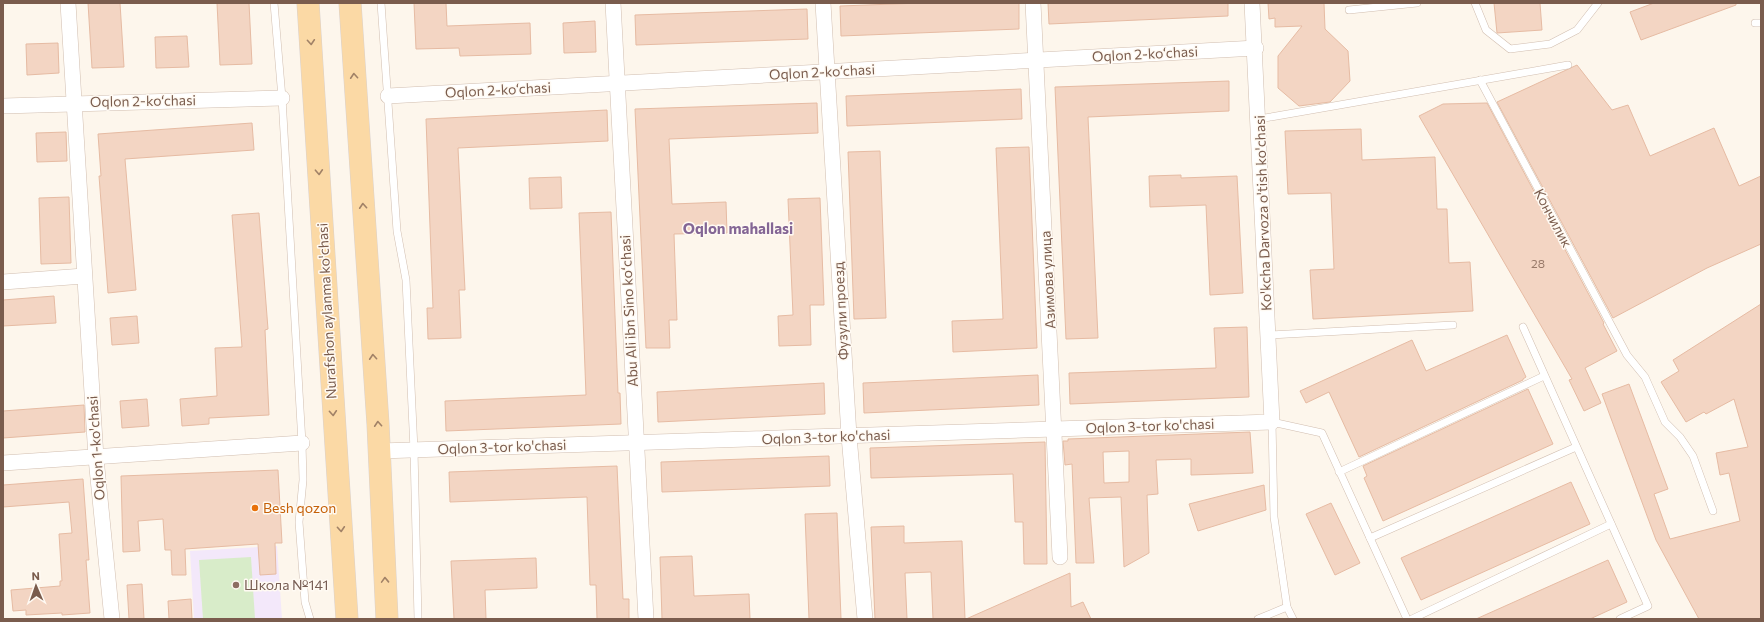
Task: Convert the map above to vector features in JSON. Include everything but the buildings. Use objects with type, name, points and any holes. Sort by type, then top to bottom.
[{"type":"main road","name":"Nurafshon aylanma ko'chasi","points":[[308,3],[347,619]]},
{"type":"main road","points":[[350,3],[380,451],[387,619]]},
{"type":"street","name":"Oqlon 1-ko'chasi","points":[[68,3],[96,458],[112,619]]},
{"type":"street","name":"Abu Ali ibn Sino koʻchasi","points":[[613,3],[646,619]]},
{"type":"street","name":"Фузули проезд","points":[[823,3],[849,436],[865,619]]},
{"type":"street","name":"Азимова улица","points":[[1033,3],[1055,429],[1060,557]]},
{"type":"street","name":"Ko'kcha Darvoza o'tish ko'chasi","points":[[1252,3],[1256,48],[1272,422]]},
{"type":"street","name":"Oqlon 2-ko‘chasi","points":[[388,96],[1256,48]]},
{"type":"street","name":"Oqlon 2-ko‘chasi","points":[[3,106],[282,98]]},
{"type":"street","points":[[3,282],[84,276]]},
{"type":"street","name":"Oqlon 3-tor ko'chasi","points":[[380,451],[1272,422]]},
{"type":"street","points":[[3,463],[302,444]]},
{"type":"lane","points":[[274,3],[282,98],[302,444],[303,480],[299,522],[306,602],[310,619]]},
{"type":"lane","points":[[382,3],[397,231],[406,280],[414,450],[418,619]]},
{"type":"lane","points":[[1349,10],[1417,3]]},
{"type":"lane","points":[[1475,3],[1486,30],[1510,49],[1550,44],[1577,30],[1598,3]]},
{"type":"lane","points":[[1259,119],[1568,66]]},
{"type":"lane","name":"Кончилик","points":[[1480,80],[1627,355],[1645,377],[1666,422],[1680,437],[1694,456],[1713,511]]},
{"type":"lane","points":[[1268,336],[1453,325]]},
{"type":"lane","points":[[1523,327],[1648,606],[1620,619]]},
{"type":"lane","points":[[1339,472],[1544,376]]},
{"type":"lane","points":[[1293,619],[1287,607],[1274,517],[1272,422],[1322,434],[1407,619]]},
{"type":"lane","points":[[1370,538],[1576,447]]},
{"type":"lane","points":[[1412,619],[1611,524]]},
{"type":"lane","points":[[1258,619],[1287,607]]},
{"type":"shaded area","name":"Школа №141","points":[[277,546],[282,619],[194,619],[190,551]]},
{"type":"green space","points":[[251,557],[255,619],[203,619],[199,560]]},
{"type":"place","name":"Besh qozon","points":[[255,508]]},
{"type":"place","name":"Школа №141","points":[[236,585]]},
{"type":"district","name":"Oqlon mahallasi","points":[[738,229]]}]
